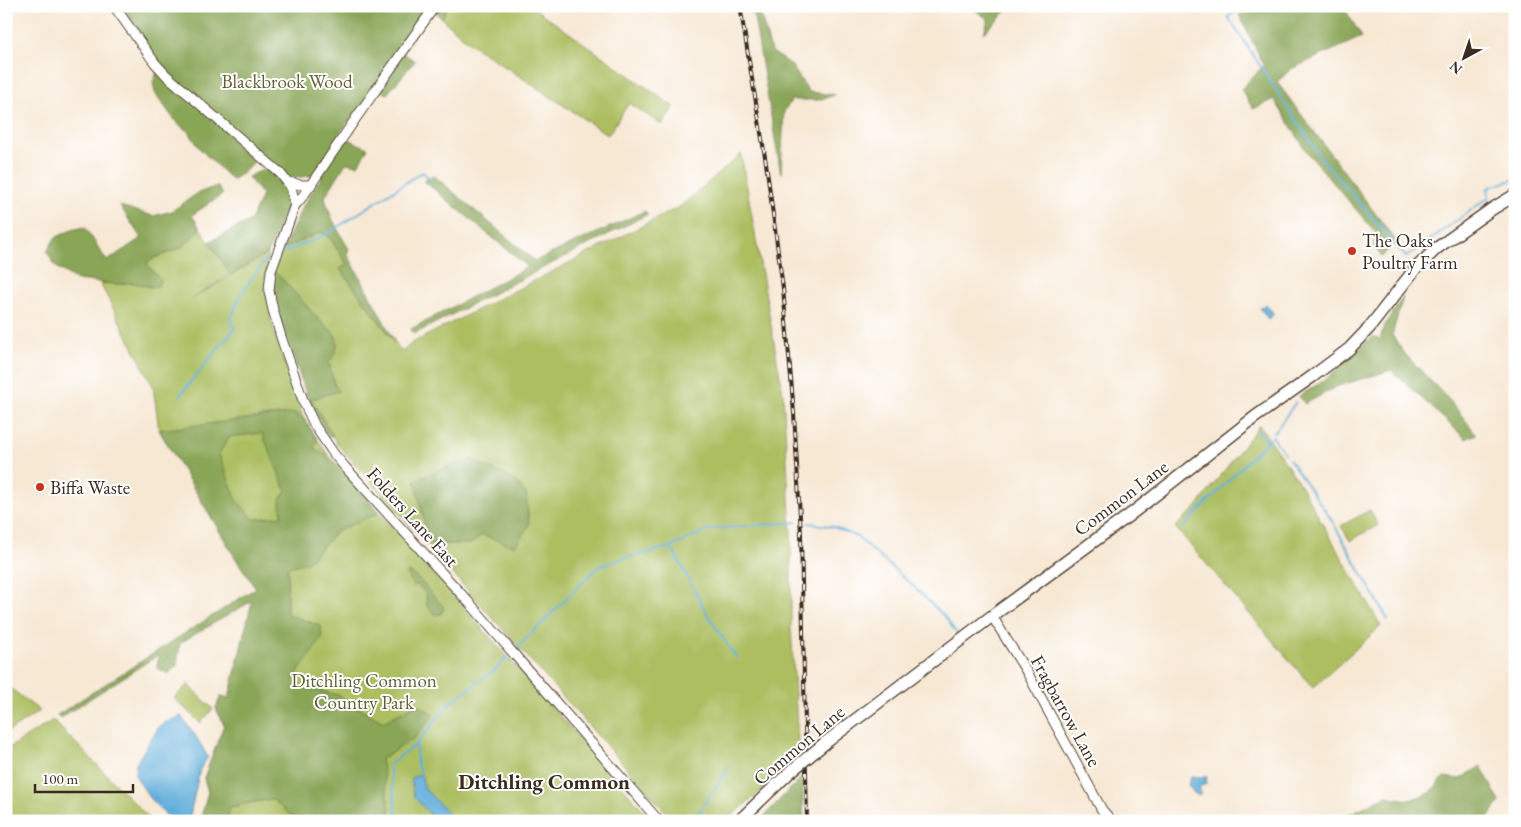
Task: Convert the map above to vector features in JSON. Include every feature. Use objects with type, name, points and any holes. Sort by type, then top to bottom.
[{"type":"main road","name":"Common Lane","points":[[739,821],[790,772],[825,743],[992,616],[1131,514],[1255,417],[1349,349],[1369,328],[1415,269],[1437,248],[1515,195]]},
{"type":"street","points":[[114,6],[166,75],[280,173],[288,182],[293,192],[295,205]]},
{"type":"street","name":"Folders Lane East","points":[[435,6],[311,185],[295,205],[270,271],[269,291],[273,310],[304,403],[334,454],[474,608],[659,821]]},
{"type":"street","points":[[288,182],[311,185]]},
{"type":"street","name":"Fragbarrow Lane","points":[[992,616],[1028,674],[1102,810],[1112,821]]},
{"type":"green space","name":"Blackbrook Wood","points":[[112,6],[447,6],[442,19],[430,7],[403,53],[415,61],[387,94],[376,88],[338,135],[368,148],[358,165],[346,163],[325,197],[338,230],[349,249],[347,253],[396,344],[340,269],[347,264],[330,238],[321,232],[283,249],[303,206],[323,175],[288,178],[260,156],[245,171],[232,180],[200,149],[189,132],[178,124],[155,93],[153,82],[159,67]]},
{"type":"green space","points":[[447,6],[531,6],[674,107],[662,125],[629,103],[608,135],[471,44],[442,19]]},
{"type":"green space","points":[[752,6],[758,6],[771,51],[792,66],[809,92],[835,95],[818,100],[792,100],[784,111],[781,174]]},
{"type":"green space","points":[[980,6],[1011,6],[984,33],[988,19],[975,10]]},
{"type":"green space","points":[[1269,6],[1343,6],[1362,37],[1291,69],[1277,82],[1396,241],[1382,257],[1373,246],[1376,233],[1307,152],[1274,99],[1253,109],[1241,89],[1264,65],[1239,15]]},
{"type":"green space","points":[[741,154],[783,393],[791,530],[791,628],[799,758],[726,821],[674,821],[338,445],[311,399],[317,398],[334,384],[329,362],[335,335],[274,271],[283,249],[321,232],[330,238],[347,264],[341,269],[402,352],[412,343],[681,206]]},
{"type":"green space","points":[[266,168],[279,180],[287,195],[287,206],[268,253],[231,275],[209,242],[251,220],[262,195],[248,177]]},
{"type":"green space","points":[[433,175],[535,261],[645,211],[648,214],[414,334],[411,329],[528,267],[424,181]]},
{"type":"green space","points":[[217,186],[223,194],[192,215],[200,228],[192,238],[180,248],[149,261],[147,265],[161,280],[157,287],[134,283],[115,284],[77,280],[56,267],[47,252],[55,238],[71,230],[85,227],[107,261],[141,238],[120,206],[153,216],[172,211],[198,193]]},
{"type":"green space","name":"Ditchling Common Country Park","points":[[200,228],[230,274],[192,299],[268,253],[265,284],[275,336],[303,417],[326,452],[653,821],[200,821],[208,792],[204,778],[224,725],[216,708],[221,696],[229,698],[256,588],[238,562],[159,430],[153,386],[100,283],[134,283],[152,287],[153,272],[147,265],[149,261],[183,246]]},
{"type":"green space","points":[[274,271],[336,337],[336,350],[329,362],[334,384],[339,391],[311,399],[333,436],[328,436],[306,393],[276,309],[273,293]]},
{"type":"green space","points":[[1403,297],[1392,335],[1405,354],[1453,404],[1476,434],[1466,439],[1391,370],[1336,387],[1305,404],[1299,396],[1326,379],[1373,336],[1380,340],[1384,326]]},
{"type":"green space","points":[[294,413],[305,421],[310,429],[317,441],[314,446],[316,450],[323,452],[379,513],[337,531],[308,562],[288,567],[287,614],[321,626],[322,638],[293,680],[303,687],[338,695],[383,722],[417,704],[434,715],[415,738],[381,759],[391,818],[362,813],[349,821],[297,821],[272,799],[229,807],[228,821],[200,821],[208,792],[204,778],[224,725],[216,708],[221,696],[229,698],[252,601],[180,643],[177,666],[168,674],[157,668],[158,655],[60,718],[57,715],[256,588],[238,562],[159,430]],"holes":[[[262,433],[286,491],[280,499],[282,516],[254,519],[237,501],[219,454],[229,437]]]},
{"type":"green space","points":[[1259,425],[1298,481],[1381,626],[1313,688],[1175,527],[1196,508]]},
{"type":"green space","points":[[470,459],[514,480],[526,493],[529,525],[515,546],[482,535],[471,544],[429,544],[415,480]]},
{"type":"green space","points":[[1370,510],[1378,525],[1350,541],[1341,526]]},
{"type":"green space","points":[[407,572],[416,576],[444,608],[441,614],[436,615],[427,606],[426,594],[417,584],[414,586]]},
{"type":"green space","points":[[188,684],[213,709],[200,723],[174,698]]},
{"type":"green space","points":[[6,685],[40,711],[6,733]]},
{"type":"green space","points":[[53,720],[152,821],[6,821],[6,750]]},
{"type":"green space","points":[[1481,766],[1500,802],[1486,821],[1343,821],[1341,818],[1386,796],[1409,800],[1430,793],[1444,777],[1460,779]]},
{"type":"green space","points":[[802,777],[804,821],[759,821]]},
{"type":"water","points":[[1266,304],[1274,314],[1268,319],[1260,308]]},
{"type":"water","points":[[181,716],[208,757],[200,769],[189,820],[172,821],[150,799],[135,775],[136,763],[160,725]]},
{"type":"water","points":[[421,774],[425,789],[447,812],[452,821],[431,821],[429,813],[414,797],[411,778]]},
{"type":"water","points":[[1191,776],[1207,777],[1206,784],[1199,785],[1201,793],[1199,796],[1188,785]]},
{"type":"waterway","points":[[1245,6],[1228,17],[1321,158],[1406,257],[1489,197],[1488,188],[1515,179]]},
{"type":"waterway","points":[[282,253],[327,234],[422,172],[432,180]]},
{"type":"waterway","points":[[180,395],[235,328],[230,321],[241,294],[266,259]]},
{"type":"waterway","points":[[1274,433],[1296,402]]},
{"type":"waterway","points":[[1258,430],[1267,441]]},
{"type":"waterway","points":[[1272,436],[1285,454]]},
{"type":"waterway","points":[[1183,527],[1269,439]]},
{"type":"waterway","points":[[1289,459],[1331,519],[1388,620]]},
{"type":"waterway","points":[[517,648],[598,567],[624,558],[671,547],[711,529],[796,522]]},
{"type":"waterway","points":[[808,523],[834,527],[857,537],[944,616],[958,635]]},
{"type":"waterway","points":[[671,547],[708,615],[737,659]]},
{"type":"waterway","points":[[399,821],[389,765],[416,744],[451,702],[496,669],[508,656]]},
{"type":"waterway","points":[[416,745],[417,765],[421,774]]},
{"type":"waterway","points":[[693,821],[730,766]]},
{"type":"railway","points":[[740,6],[766,163],[783,288],[794,413],[801,534],[807,821]]},
{"type":"place","name":"The Oaks Poultry Farm","points":[[1352,251]]},
{"type":"place","name":"Biffa Waste","points":[[40,487]]},
{"type":"district","name":"Ditchling Common","points":[[544,781]]}]
